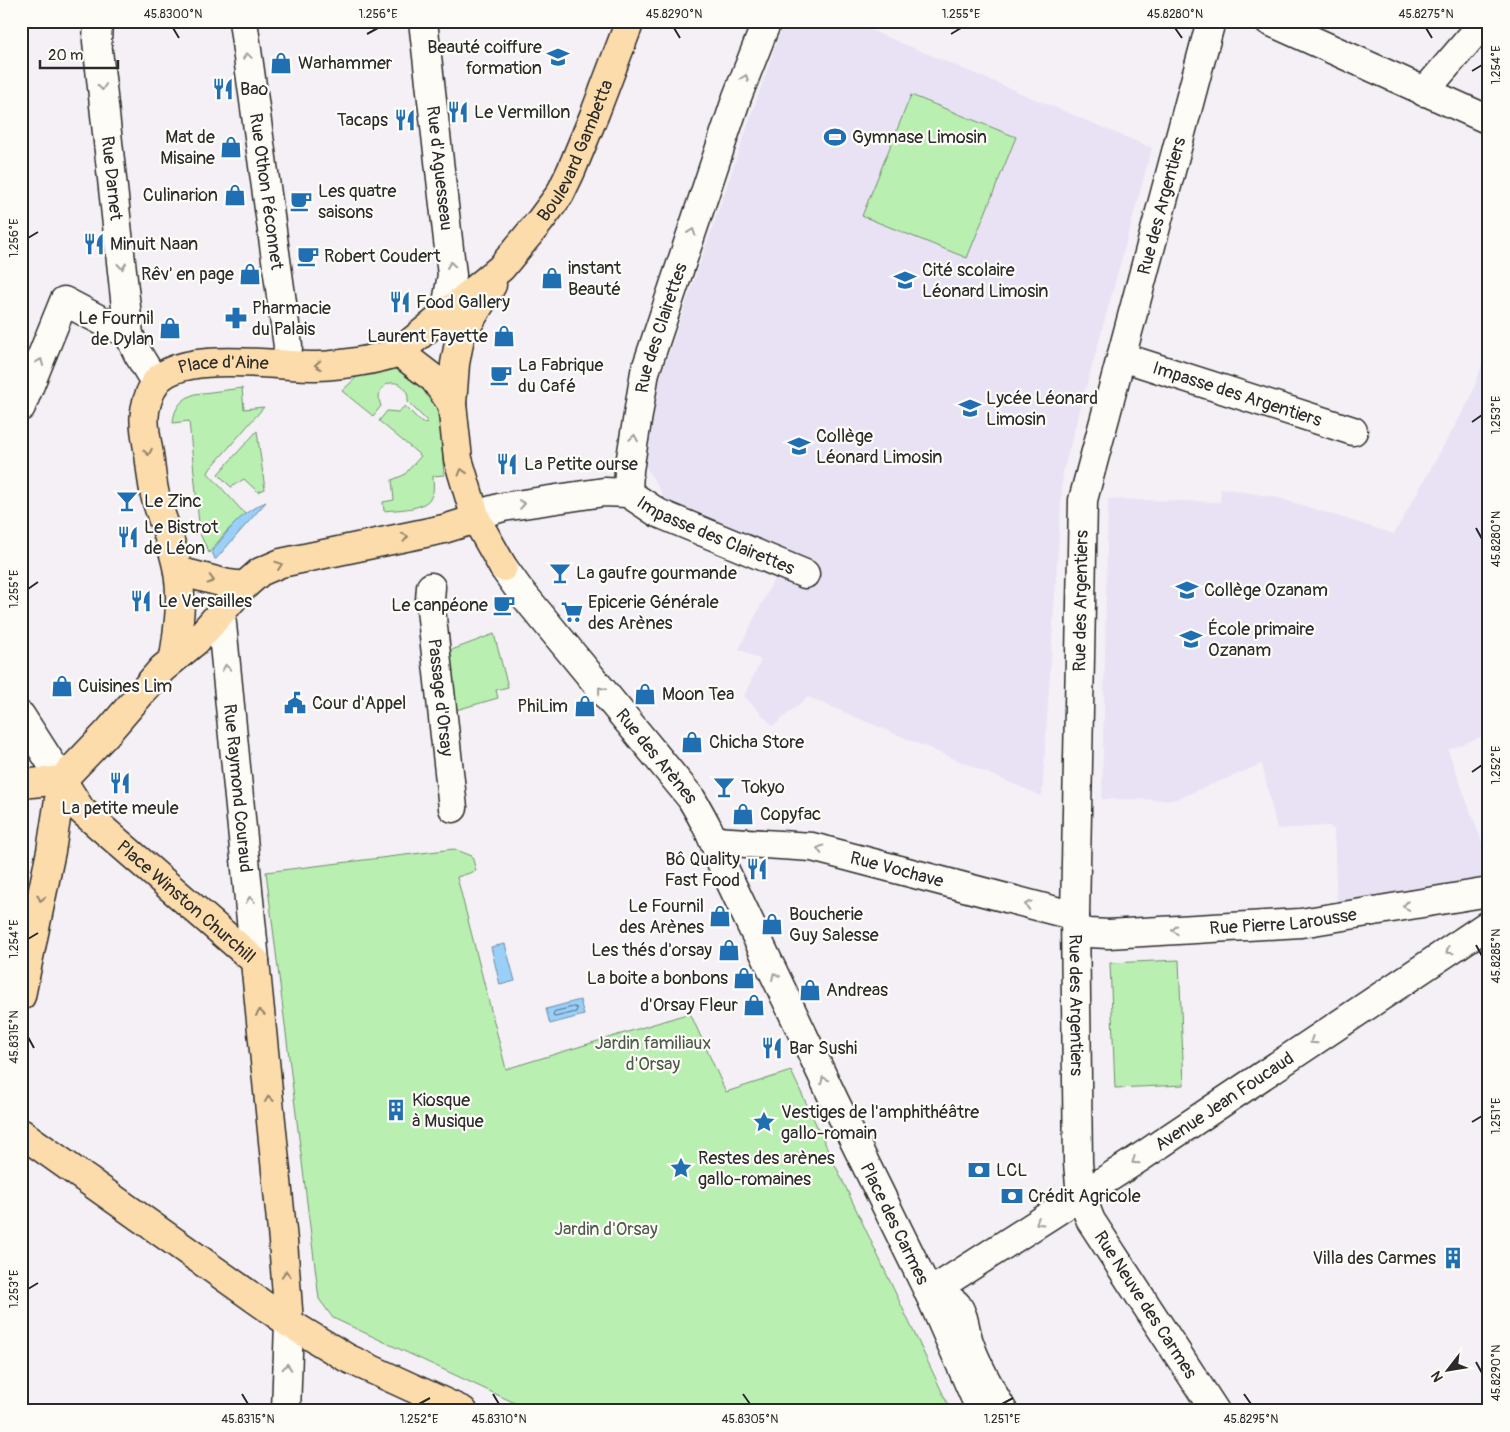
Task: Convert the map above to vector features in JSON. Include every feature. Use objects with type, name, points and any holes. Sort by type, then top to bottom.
[{"type":"main road","name":"Boulevard Gambetta","points":[[452,404],[455,364],[460,337],[501,268],[560,194],[595,113],[630,21]]},
{"type":"main road","name":"Boulevard Gambetta","points":[[446,314],[501,268]]},
{"type":"main road","name":"Place d'Aine","points":[[174,658],[178,634],[180,596],[178,571],[156,497],[144,426],[145,404],[156,382],[167,373],[178,368],[225,361],[318,366],[382,358],[399,352],[446,314]]},
{"type":"main road","points":[[434,379],[446,314]]},
{"type":"main road","points":[[21,996],[51,851],[62,780],[107,733],[162,669],[196,641],[221,614],[232,598],[260,572],[281,563],[444,529],[476,518],[458,459],[452,404],[434,379],[399,352]]},
{"type":"main road","name":"Rue des Arènes","points":[[476,518],[503,567]]},
{"type":"main road","points":[[178,571],[228,584],[244,586]]},
{"type":"main road","points":[[21,784],[62,780]]},
{"type":"main road","name":"Place Winston Churchill","points":[[62,780],[81,810],[255,961],[284,1241],[289,1323]]},
{"type":"main road","points":[[21,1132],[289,1323],[347,1358],[462,1411]]},
{"type":"street","name":"Rue Darnet","points":[[98,21],[97,40],[130,335],[138,354],[156,382]]},
{"type":"street","name":"Rue Othon Péconnet","points":[[243,21],[288,346],[287,364]]},
{"type":"street","name":"Rue d'Aguesseau","points":[[422,21],[452,275],[446,314]]},
{"type":"street","name":"Rue des Clairettes","points":[[628,494],[629,470],[645,372],[737,97],[767,21]]},
{"type":"street","name":"Rue des Argentiers","points":[[1081,1196],[1078,1164],[1075,923],[1083,500],[1211,21]]},
{"type":"street","points":[[1269,21],[1489,120]]},
{"type":"street","points":[[1424,92],[1485,21]]},
{"type":"street","points":[[21,407],[64,301],[130,335]]},
{"type":"street","name":"Impasse des Argentiers","points":[[1122,357],[1354,431]]},
{"type":"street","points":[[476,518],[502,507],[604,492],[628,494]]},
{"type":"street","name":"Impasse des Clairettes","points":[[628,494],[658,513],[805,574]]},
{"type":"street","name":"Rue des Arènes","points":[[503,567],[518,588],[691,798],[715,841],[721,862],[796,1020]]},
{"type":"street","name":"Passage d'Orsay","points":[[431,587],[430,600],[453,808]]},
{"type":"street","name":"Rue Raymond Couraud","points":[[221,614],[255,961]]},
{"type":"street","points":[[21,716],[62,780]]},
{"type":"street","name":"Rue Vochave","points":[[715,841],[812,847],[1075,923]]},
{"type":"street","name":"Rue Pierre Larousse","points":[[1075,923],[1089,933],[1108,934],[1301,923],[1489,892]]},
{"type":"street","name":"Avenue Jean Foucaud","points":[[958,1275],[1081,1196],[1488,926]]},
{"type":"street","name":"Place des Carmes","points":[[796,1020],[929,1293],[981,1411]]},
{"type":"street","name":"Rue Neuve des Carmes","points":[[1081,1196],[1091,1221],[1214,1411]]},
{"type":"street","name":"Place des Carmes","points":[[929,1293],[958,1275]]},
{"type":"street","name":"Place des Carmes","points":[[929,1293],[953,1301],[958,1306],[975,1358],[1003,1411]]},
{"type":"street","name":"Place Winston Churchill","points":[[286,1411],[289,1323]]},
{"type":"shaded area","name":"Cité scolaire Léonard Limosin","points":[[784,21],[849,21],[1152,148],[1063,472],[1042,796],[808,697],[773,726],[744,696],[761,660],[739,649],[776,575],[670,507],[643,462],[648,413]]},
{"type":"shaded area","points":[[1489,357],[1489,734],[1448,750],[1489,861],[1489,878],[1394,900],[1337,910],[1334,830],[1329,826],[1277,829],[1262,764],[1174,800],[1102,799],[1108,499],[1220,502],[1221,488],[1279,498],[1394,534],[1470,399],[1483,362]]},
{"type":"green space","points":[[911,95],[1016,137],[967,258],[862,216]]},
{"type":"green space","points":[[400,370],[421,381],[431,394],[437,408],[440,424],[444,475],[433,476],[433,492],[426,503],[413,508],[384,511],[383,502],[394,500],[392,480],[404,475],[421,456],[379,421],[387,411],[398,412],[405,406],[422,423],[428,422],[408,402],[407,393],[397,383],[385,385],[381,390],[379,397],[381,406],[373,416],[342,391],[362,372]]},
{"type":"green space","points":[[242,388],[244,409],[264,407],[208,473],[245,514],[226,532],[209,553],[200,534],[189,421],[173,423],[174,418],[179,405],[190,396]]},
{"type":"green space","points":[[257,431],[265,489],[258,492],[244,479],[231,487],[218,474]]},
{"type":"green space","points":[[494,634],[508,687],[496,690],[498,698],[456,710],[449,651]]},
{"type":"green space","name":"Jardin d'Orsay","points":[[454,849],[472,856],[476,871],[457,877],[506,1069],[690,1013],[726,1092],[791,1071],[951,1411],[532,1411],[333,1318],[319,1299],[266,872]]},
{"type":"green space","points":[[1179,960],[1184,1085],[1115,1088],[1110,963]]},
{"type":"water","points":[[266,502],[215,559],[212,552],[229,529],[242,516]]},
{"type":"water","points":[[505,944],[515,981],[500,985],[491,947]]},
{"type":"water","points":[[580,1000],[584,1015],[550,1024],[546,1009]]},
{"type":"place","name":"Beauté coiffure formation","points":[[558,57]]},
{"type":"place","name":"Warhammer","points":[[281,63]]},
{"type":"place","name":"Bao","points":[[223,89]]},
{"type":"place","name":"Le Vermillon","points":[[458,112]]},
{"type":"place","name":"Tacaps","points":[[405,120]]},
{"type":"place","name":"Gymnase Limosin","points":[[835,137]]},
{"type":"place","name":"Mat de Misaine","points":[[231,147]]},
{"type":"place","name":"Culinarion","points":[[235,195]]},
{"type":"place","name":"Les quatre saisons","points":[[301,201]]},
{"type":"place","name":"Minuit Naan","points":[[94,244]]},
{"type":"place","name":"Robert Coudert","points":[[308,256]]},
{"type":"place","name":"Rêv' en page","points":[[250,274]]},
{"type":"place","name":"instant Beauté","points":[[552,278]]},
{"type":"place","name":"Cité scolaire Léonard Limosin","points":[[905,280]]},
{"type":"place","name":"Food Gallery","points":[[400,302]]},
{"type":"place","name":"Pharmacie du Palais","points":[[236,318]]},
{"type":"place","name":"Le Fournil de Dylan","points":[[170,328]]},
{"type":"place","name":"Laurent Fayette","points":[[504,336]]},
{"type":"place","name":"La Fabrique du Café","points":[[501,375]]},
{"type":"place","name":"Lycée Léonard Limosin","points":[[970,408]]},
{"type":"place","name":"Collège Léonard Limosin","points":[[799,446]]},
{"type":"place","name":"La Petite ourse","points":[[507,464]]},
{"type":"place","name":"Le Zinc","points":[[127,501]]},
{"type":"place","name":"Le Bistrot de Léon","points":[[128,537]]},
{"type":"place","name":"La gaufre gourmande","points":[[560,573]]},
{"type":"place","name":"Collège Ozanam","points":[[1187,590]]},
{"type":"place","name":"Le Versailles","points":[[141,601]]},
{"type":"place","name":"Le canpéone","points":[[504,605]]},
{"type":"place","name":"Epicerie Générale des Arènes","points":[[572,612]]},
{"type":"place","name":"École primaire Ozanam","points":[[1191,639]]},
{"type":"place","name":"Cuisines Lim","points":[[62,686]]},
{"type":"place","name":"Moon Tea","points":[[645,694]]},
{"type":"place","name":"Cour d'Appel","points":[[295,703]]},
{"type":"place","name":"PhiLim","points":[[585,706]]},
{"type":"place","name":"Chicha Store","points":[[692,742]]},
{"type":"place","name":"La petite meule","points":[[120,783]]},
{"type":"place","name":"Tokyo","points":[[724,787]]},
{"type":"place","name":"Copyfac","points":[[743,814]]},
{"type":"place","name":"Bô Quality Fast Food","points":[[757,869]]},
{"type":"place","name":"Le Fournil des Arènes","points":[[720,916]]},
{"type":"place","name":"Boucherie Guy Salesse","points":[[772,924]]},
{"type":"place","name":"Les thés d'orsay","points":[[729,950]]},
{"type":"place","name":"La boite a bonbons","points":[[744,978]]},
{"type":"place","name":"Andreas","points":[[810,990]]},
{"type":"place","name":"d'Orsay Fleur","points":[[754,1005]]},
{"type":"place","name":"Bar Sushi","points":[[772,1048]]},
{"type":"place","name":"Kiosque à Musique","points":[[396,1110]]},
{"type":"place","name":"Vestiges de l'amphithéâtre gallo-romain","points":[[764,1122]]},
{"type":"place","name":"Restes des arènes gallo-romaines","points":[[681,1168]]},
{"type":"place","name":"LCL","points":[[979,1170]]},
{"type":"place","name":"Crédit Agricole","points":[[1012,1196]]},
{"type":"place","name":"Villa des Carmes","points":[[1453,1258]]},
{"type":"park label","name":"Jardin familiaux d'Orsay","points":[[653,1053]]}]
